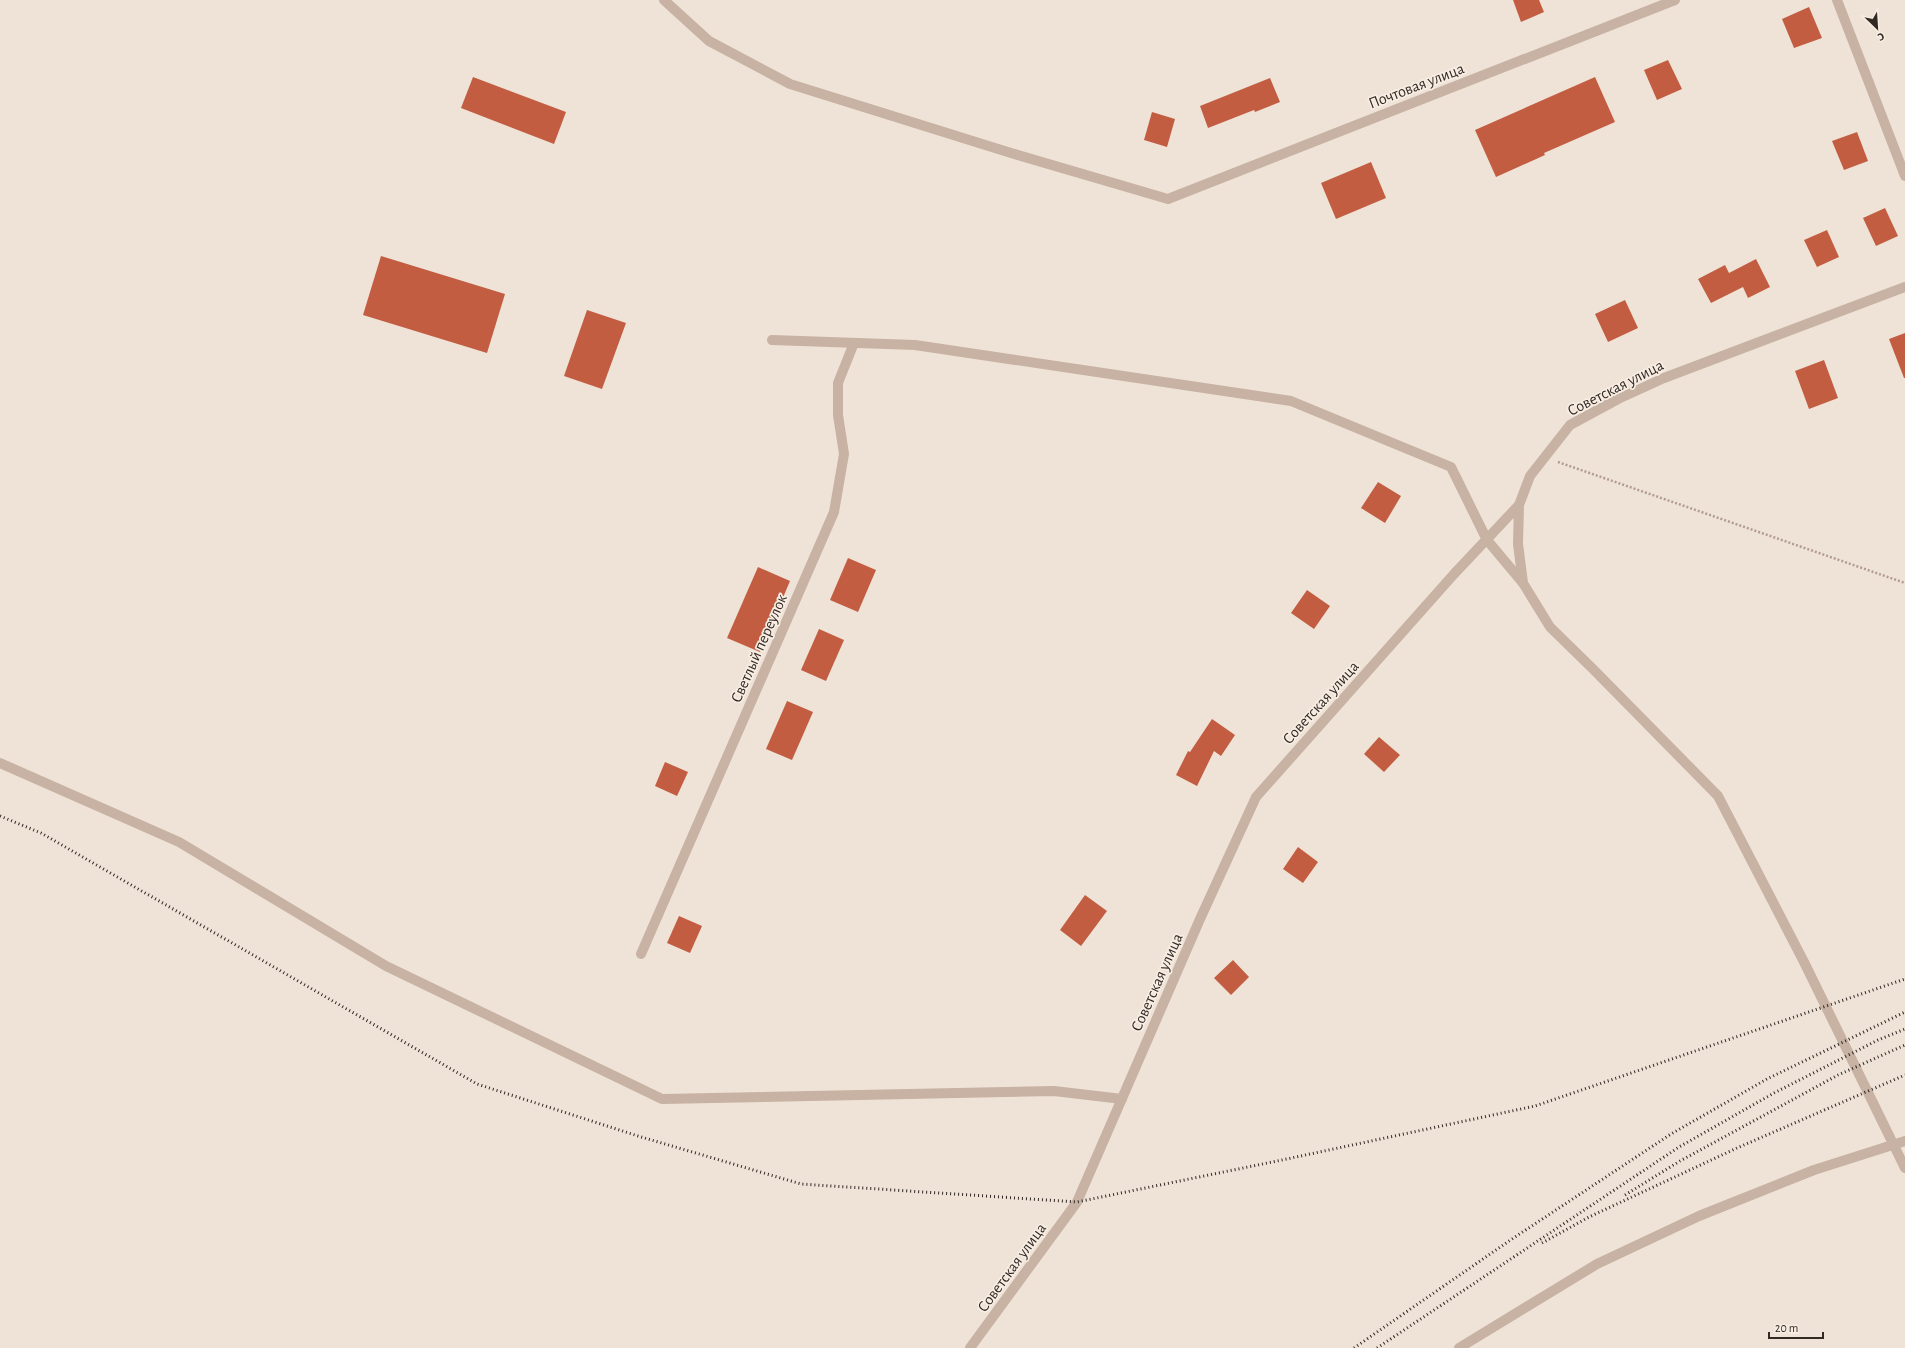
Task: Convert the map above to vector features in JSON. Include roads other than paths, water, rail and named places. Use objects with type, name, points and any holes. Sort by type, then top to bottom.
[{"type":"street","name":"Почтовая улица","points":[[664,0],[710,41],[790,84],[1011,153],[1168,198],[1675,0]]},
{"type":"street","points":[[1837,0],[1905,176]]},
{"type":"street","name":"Советская улица","points":[[970,1348],[1077,1202],[1200,919],[1256,797],[1454,574],[1519,505],[1530,476],[1570,425],[1618,399],[1664,378],[1905,287]]},
{"type":"street","points":[[772,340],[915,345],[1291,402],[1451,467],[1487,540],[1523,582],[1550,627],[1718,796],[1804,962],[1905,1168]]},
{"type":"street","name":"Светлый переулок","points":[[641,954],[834,512],[844,454],[838,415],[838,383],[854,343]]},
{"type":"street","points":[[1519,505],[1518,544],[1523,582]]},
{"type":"street","points":[[0,763],[179,842],[386,966],[662,1099],[1054,1091],[1122,1099]]},
{"type":"street","points":[[1459,1348],[1597,1264],[1692,1219],[1814,1170],[1905,1141]]},
{"type":"railway","points":[[0,816],[41,833],[477,1084],[638,1136],[801,1184],[1077,1202],[1535,1106],[1905,979]]},
{"type":"railway","points":[[1354,1348],[1509,1241],[1671,1134],[1767,1079],[1905,1012]]},
{"type":"railway","points":[[1377,1348],[1679,1147],[1774,1093],[1878,1040],[1905,1029]]},
{"type":"railway","points":[[1625,1195],[1680,1161],[1838,1075],[1905,1045]]},
{"type":"railway","points":[[1542,1243],[1589,1217],[1737,1148],[1905,1075]]}]
